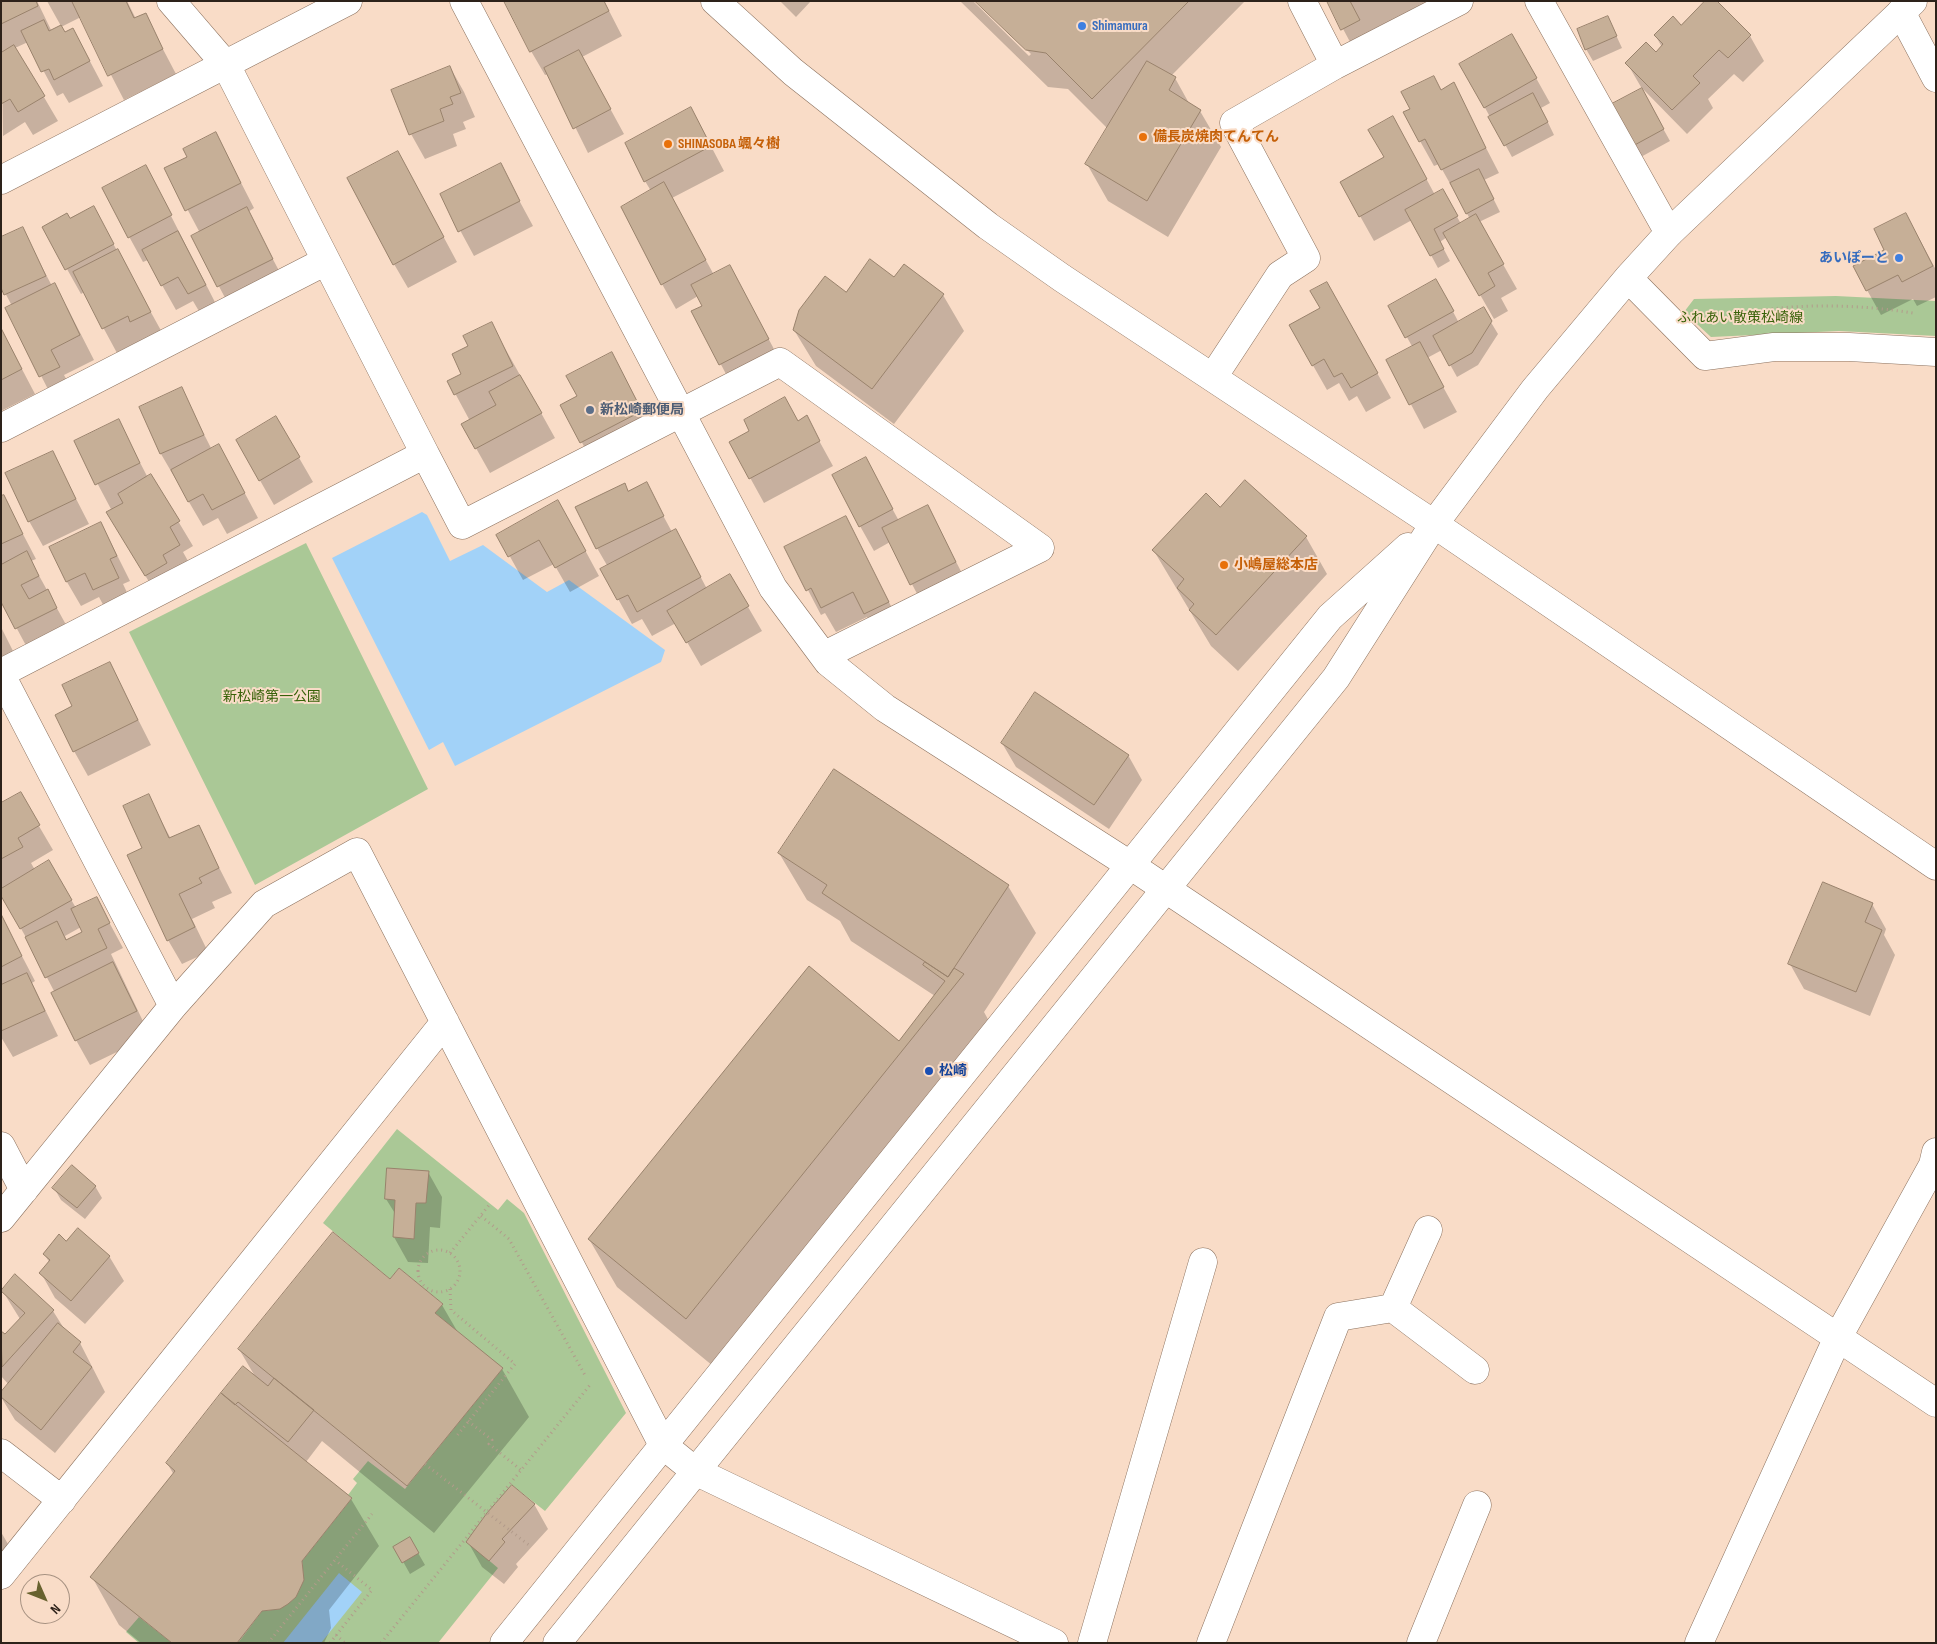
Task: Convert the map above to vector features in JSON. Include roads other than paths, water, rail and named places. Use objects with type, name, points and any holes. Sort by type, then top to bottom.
[{"type":"street","points":[[171,1],[226,65],[462,525],[780,362],[1040,548],[825,655]]},
{"type":"street","points":[[1,180],[348,1]]},
{"type":"street","points":[[464,1],[773,588],[825,655],[828,662],[885,708],[1130,865],[1936,1403]]},
{"type":"street","points":[[715,1],[793,72],[988,226],[1062,278],[1434,524],[1936,866]]},
{"type":"street","points":[[1302,1],[1335,64]]},
{"type":"street","points":[[1213,377],[1280,275],[1306,258],[1234,122],[1335,64],[1459,1]]},
{"type":"street","points":[[1539,1],[1669,233]]},
{"type":"street","points":[[557,1643],[1164,888],[1336,678],[1434,524],[1536,389],[1628,278],[1669,233],[1907,6],[1936,78]]},
{"type":"street","points":[[1,428],[326,261]]},
{"type":"street","points":[[1628,278],[1705,356],[1774,347],[1849,347],[1936,352]]},
{"type":"street","points":[[173,1006],[1,674],[425,454]]},
{"type":"street","points":[[504,1643],[1330,617],[1434,524]]},
{"type":"street","points":[[1,1218],[173,1006],[264,904],[357,852],[663,1445],[695,1472],[1003,1631],[1054,1643]]},
{"type":"street","points":[[1,1575],[445,1022]]},
{"type":"street","points":[[1,1146],[24,1190]]},
{"type":"street","points":[[1699,1643],[1838,1336],[1933,1165],[1936,1152]]},
{"type":"street","points":[[1393,1308],[1428,1230]]},
{"type":"street","points":[[1092,1643],[1203,1262]]},
{"type":"street","points":[[1211,1643],[1338,1317],[1393,1308],[1475,1370]]},
{"type":"street","points":[[1,1454],[62,1500]]},
{"type":"street","points":[[1420,1643],[1477,1505]]},
{"type":"water","points":[[422,512],[427,515],[450,561],[483,545],[547,592],[569,580],[665,650],[661,662],[455,766],[443,742],[429,750],[332,558]]},
{"type":"water","points":[[339,1573],[362,1592],[321,1643],[283,1643]]},
{"type":"place","name":"Shimamura","points":[[1082,26]]},
{"type":"place","name":"備長炭焼肉てんてん","points":[[1143,137]]},
{"type":"place","name":"SHINASOBA 颯々樹","points":[[668,144]]},
{"type":"place","name":"あいぽーと","points":[[1899,258]]},
{"type":"place","name":"新松崎郵便局","points":[[590,410]]},
{"type":"place","name":"小嶋屋総本店","points":[[1224,565]]},
{"type":"place","name":"松崎","points":[[929,1071]]},
{"type":"park label","name":"ふれあい散策松崎線","points":[[1740,318]]},
{"type":"park label","name":"新松崎第一公園","points":[[272,697]]}]
